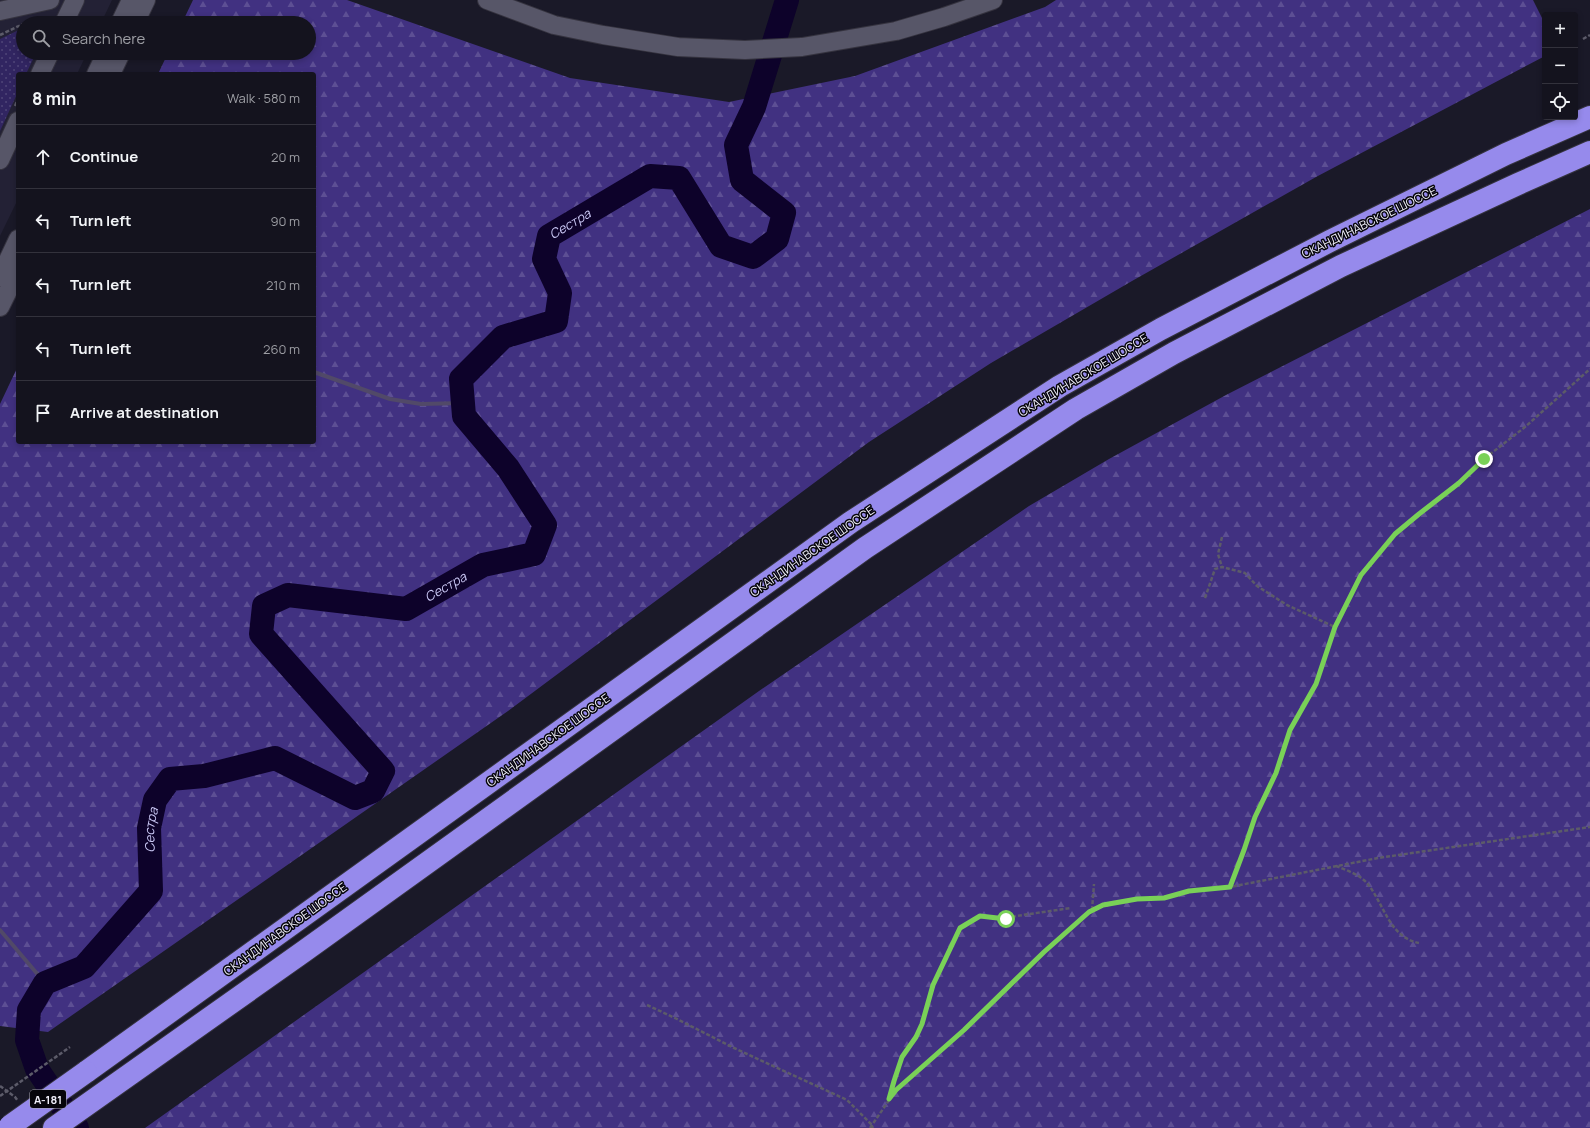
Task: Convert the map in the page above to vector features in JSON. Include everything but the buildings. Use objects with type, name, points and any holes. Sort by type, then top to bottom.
[{"type":"highway","name":"СКАНДИНАВСКОЕ ШОССЕ","points":[[9,1127],[851,522],[1060,386],[1161,329],[1330,241],[1506,154],[1590,117]]},
{"type":"highway","name":"А-181","points":[[54,1128],[342,925],[865,548],[1076,409],[1174,353],[1341,266],[1590,152]]},
{"type":"street","points":[[0,11],[50,0]]},
{"type":"street","points":[[67,16],[75,0]]},
{"type":"street","points":[[123,16],[130,0]]},
{"type":"street","points":[[138,16],[146,0]]},
{"type":"street","points":[[486,0],[554,25],[603,35],[678,46],[745,50],[802,47],[896,31],[944,17],[993,0]]},
{"type":"street","points":[[41,72],[47,60]]},
{"type":"street","points":[[97,72],[103,60]]},
{"type":"street","points":[[112,72],[118,60]]},
{"type":"street","points":[[0,160],[16,125]]},
{"type":"street","points":[[0,277],[16,243]]},
{"type":"street","points":[[0,307],[16,275]]},
{"type":"path","points":[[0,35],[16,27]]},
{"type":"path","points":[[1583,39],[1590,35]]},
{"type":"path","points":[[1230,887],[1255,817],[1276,773],[1290,730],[1316,684],[1335,627],[1361,575],[1395,534],[1459,483],[1484,459],[1525,427],[1590,369]]},
{"type":"path","points":[[1222,537],[1218,554],[1222,567]]},
{"type":"path","points":[[1205,598],[1214,569],[1222,567],[1245,573],[1257,586],[1287,605],[1335,627]]},
{"type":"path","points":[[870,1128],[896,1090],[964,1030],[1044,952],[1092,911],[1103,905],[1137,899],[1164,898],[1189,891],[1230,887],[1378,858],[1590,827]]},
{"type":"path","points":[[1335,866],[1349,871],[1364,881],[1373,891],[1390,922],[1404,937],[1420,943]]},
{"type":"path","points":[[1092,911],[1094,884]]},
{"type":"path","points":[[889,1099],[902,1057],[916,1037],[922,1024],[933,985],[960,928],[980,916],[1006,919],[1016,916],[1071,908]]},
{"type":"path","points":[[647,1005],[734,1048],[847,1100],[872,1124],[873,1128]]},
{"type":"path","points":[[0,1096],[70,1047]]},
{"type":"shaded area","points":[[0,0],[112,0],[104,16],[16,16],[16,60],[84,60],[78,72],[16,72],[16,203],[0,236]]},
{"type":"shaded area","points":[[16,31],[16,60],[33,60],[27,72],[16,72],[16,96],[0,131],[0,39]]},
{"type":"green space","points":[[193,0],[347,0],[570,78],[729,102],[855,76],[1045,7],[1056,0],[1533,0],[1542,18],[1542,58],[1316,177],[991,363],[869,442],[508,711],[48,1032],[0,1026],[0,404],[16,370],[16,444],[316,444],[316,72],[159,72],[165,60],[316,60],[316,16],[185,16]]},
{"type":"green space","points":[[1590,209],[1590,1128],[145,1128],[759,691],[1029,506],[1109,459],[1226,395]]},
{"type":"waterway","name":"Сестра","points":[[77,1128],[37,1069],[27,1040],[29,1010],[45,983],[84,967],[151,891],[149,828],[155,800],[170,779],[204,776],[275,758],[355,798],[373,791],[383,771],[261,634],[264,606],[288,595],[406,609],[483,565],[534,554],[545,525],[508,468],[464,416],[461,379],[503,337],[556,321],[560,293],[544,259],[549,236],[650,176],[679,178],[721,246],[753,257],[777,239],[784,213],[742,180],[736,145],[754,107],[787,0]]},
{"type":"waterway","points":[[316,373],[390,399],[421,404],[463,403]]},
{"type":"waterway","points":[[0,930],[45,983]]},
{"type":"route","points":[[1006,919],[994,919],[980,916],[960,928],[933,985],[922,1024],[916,1037],[902,1057],[889,1099],[896,1090],[964,1030],[1044,952],[1089,912],[1103,905],[1137,899],[1164,898],[1189,891],[1230,887],[1255,817],[1276,773],[1290,730],[1316,684],[1335,627],[1361,575],[1395,534],[1459,483],[1484,459]]}]
